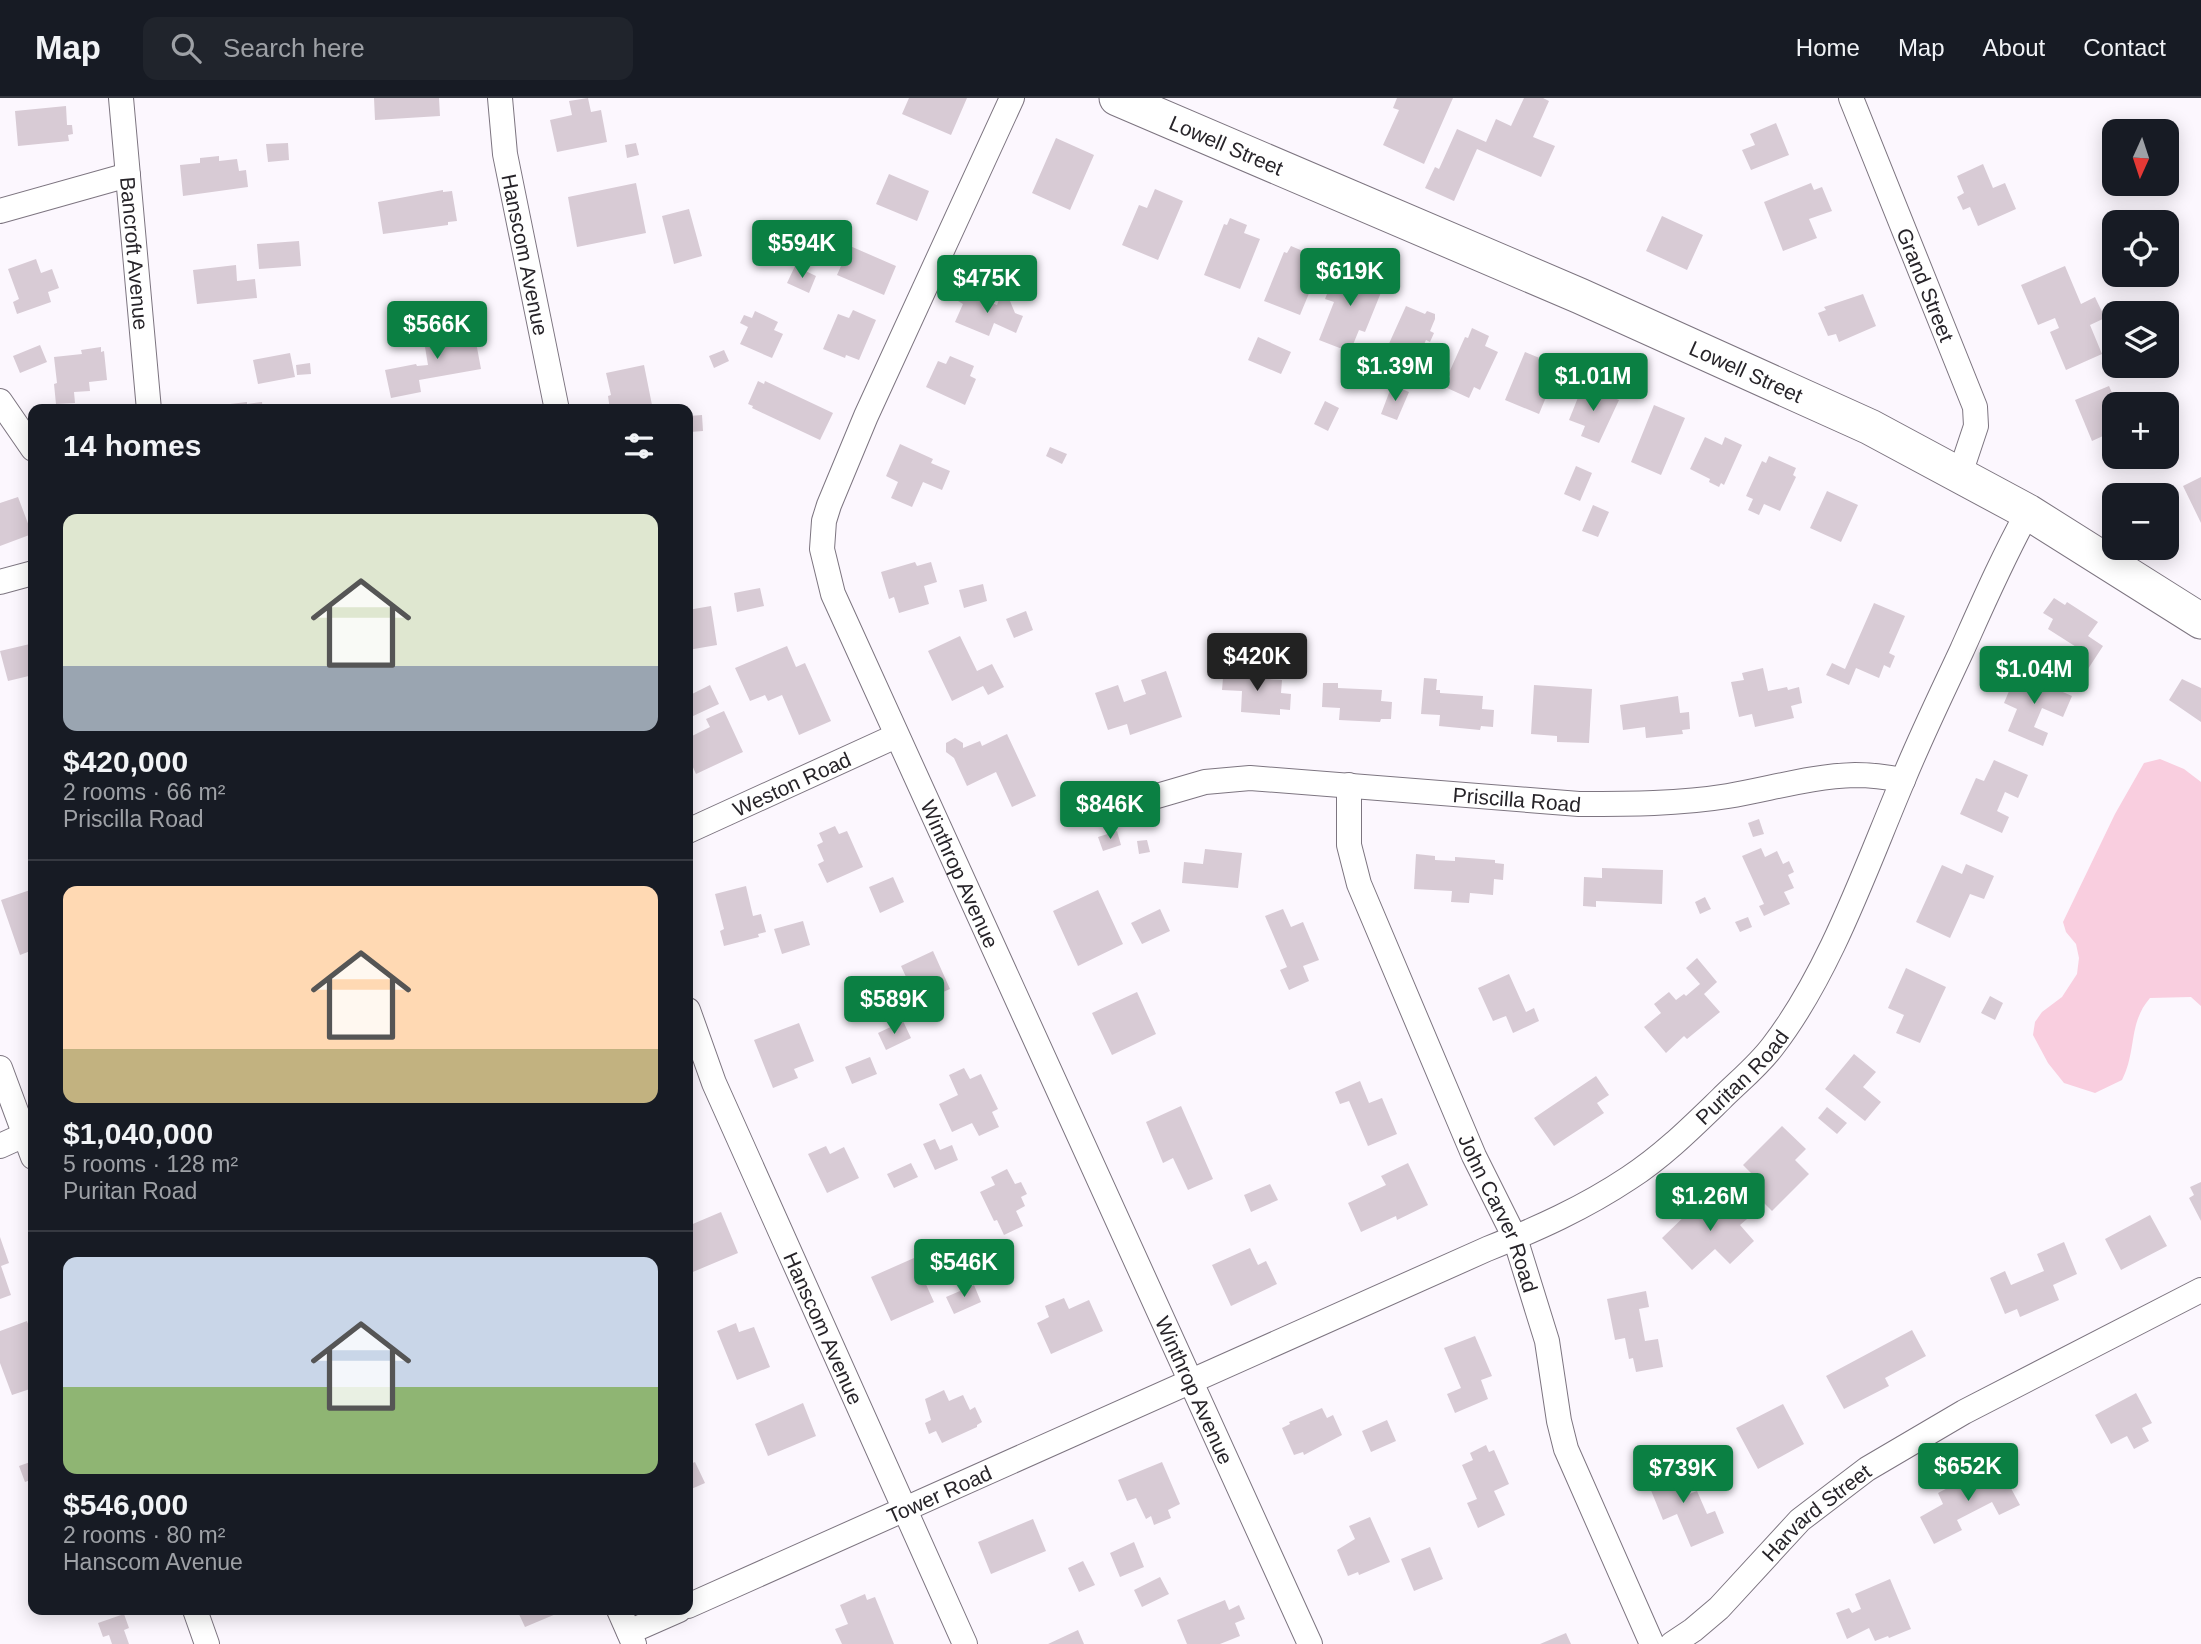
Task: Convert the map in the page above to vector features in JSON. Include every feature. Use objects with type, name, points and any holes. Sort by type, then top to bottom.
[{"type":"main road","name":"Lowell Street","points":[[1117,98],[1580,296],[1870,427],[2028,512],[2201,621]]},
{"type":"street","name":"Bancroft Avenue","points":[[121,98],[148,404]]},
{"type":"street","name":"Hanscom Avenue","points":[[500,98],[505,154],[556,404]]},
{"type":"street","name":"Winthrop Avenue","points":[[1012,98],[828,505],[822,549],[829,583],[897,736],[1310,1644]]},
{"type":"street","name":"Grand Street","points":[[1851,98],[1973,398],[1976,426],[1961,474]]},
{"type":"street","points":[[0,211],[128,175]]},
{"type":"street","points":[[0,401],[28,442]]},
{"type":"street","name":"Puritan Road","points":[[1191,1382],[1568,1214],[1630,1178],[1684,1134],[1772,1048],[1807,995],[1823,964],[2005,551],[2028,512]]},
{"type":"street","points":[[0,582],[28,574]]},
{"type":"street","name":"Weston Road","points":[[693,829],[897,736]]},
{"type":"street","name":"Priscilla Road","points":[[1133,803],[1181,787],[1250,778],[1579,804],[1678,802],[1855,775],[1903,779]]},
{"type":"street","name":"John Carver Road","points":[[1349,785],[1349,845],[1359,884],[1474,1156],[1515,1238],[1547,1341],[1559,1422],[1566,1449],[1652,1644]]},
{"type":"street","name":"Hanscom Avenue","points":[[693,1023],[720,1096],[965,1644]]},
{"type":"street","points":[[0,1068],[28,1134]]},
{"type":"street","points":[[0,1146],[28,1141]]},
{"type":"street","name":"Harvard Street","points":[[1672,1644],[1719,1608],[1800,1520],[1867,1469],[1964,1412],[2201,1290]]},
{"type":"street","name":"Tower Road","points":[[693,1604],[1191,1382]]},
{"type":"street","points":[[197,1615],[207,1644]]},
{"type":"street","points":[[627,1629],[665,1615]]},
{"type":"shaded area","points":[[2160,759],[2184,769],[2201,782],[2201,1006],[2191,997],[2150,998],[2138,1017],[2130,1058],[2122,1080],[2095,1093],[2064,1083],[2048,1063],[2033,1035],[2035,1022],[2042,1012],[2062,997],[2077,974],[2079,958],[2076,944],[2066,932],[2063,922],[2115,814],[2144,763]]},
{"type":"building","points":[[374,98],[439,98],[440,116],[375,120]]},
{"type":"building","points":[[588,98],[591,112],[601,110],[607,142],[557,152],[550,120],[572,115],[569,101]]},
{"type":"building","points":[[909,98],[967,98],[951,135],[902,114]]},
{"type":"building","points":[[1397,98],[1453,98],[1424,164],[1383,145],[1399,110],[1393,108]]},
{"type":"building","points":[[1524,98],[1543,98],[1549,101],[1533,137],[1555,146],[1541,177],[1477,149],[1454,201],[1425,188],[1435,167],[1439,169],[1457,129],[1486,142],[1496,119],[1511,126]]},
{"type":"building","points":[[66,106],[67,125],[72,125],[73,134],[68,135],[69,141],[18,146],[15,111]]},
{"type":"building","points":[[1776,123],[1789,155],[1751,170],[1742,150],[1755,145],[1750,134]]},
{"type":"building","points":[[1056,138],[1094,155],[1070,210],[1032,193]]},
{"type":"building","points":[[288,143],[289,160],[268,162],[266,144]]},
{"type":"building","points":[[636,143],[639,155],[627,158],[625,145]]},
{"type":"building","points":[[219,156],[219,161],[237,159],[239,171],[246,170],[248,187],[183,196],[180,165],[200,163],[200,158]]},
{"type":"building","points":[[1983,164],[1993,188],[2005,183],[2016,209],[1978,226],[1970,207],[1963,210],[1957,197],[1964,193],[1957,176]]},
{"type":"building","points":[[889,174],[929,191],[917,221],[876,204]]},
{"type":"building","points":[[636,183],[646,233],[577,247],[568,197]]},
{"type":"building","points":[[1811,183],[1814,190],[1822,187],[1832,211],[1809,219],[1817,238],[1783,251],[1764,202]]},
{"type":"building","points":[[1155,189],[1183,201],[1158,260],[1122,245],[1139,205],[1147,208]]},
{"type":"building","points":[[443,190],[452,191],[457,221],[448,222],[448,225],[383,234],[378,202]]},
{"type":"building","points":[[689,209],[702,256],[674,264],[662,216]]},
{"type":"building","points":[[1662,216],[1703,235],[1687,270],[1646,251]]},
{"type":"building","points":[[1230,218],[1247,225],[1244,233],[1260,239],[1240,289],[1204,275],[1224,224],[1227,225]]},
{"type":"building","points":[[299,241],[301,266],[259,269],[257,244]]},
{"type":"building","points":[[850,246],[896,266],[884,295],[837,275]]},
{"type":"building","points":[[1291,246],[1310,254],[1306,261],[1320,267],[1300,315],[1264,301],[1284,252],[1287,253]]},
{"type":"building","points":[[36,259],[41,273],[52,269],[59,288],[48,292],[51,302],[17,314],[13,302],[19,299],[8,269]]},
{"type":"building","points":[[236,265],[237,281],[255,279],[257,298],[197,304],[193,270]]},
{"type":"building","points":[[795,266],[816,276],[809,293],[787,283]]},
{"type":"building","points":[[2065,266],[2081,304],[2095,297],[2102,312],[2102,319],[2090,325],[2102,354],[2066,370],[2050,332],[2059,328],[2055,318],[2038,325],[2021,285]]},
{"type":"building","points":[[1346,270],[1358,275],[1360,270],[1374,275],[1372,281],[1384,285],[1365,332],[1359,330],[1350,352],[1319,340],[1334,302],[1325,299],[1335,274],[1343,277]]},
{"type":"building","points":[[962,292],[997,305],[1000,297],[1010,301],[1015,313],[1023,316],[1016,333],[994,323],[989,336],[955,322],[963,304],[958,301]]},
{"type":"building","points":[[1863,294],[1876,326],[1839,342],[1836,334],[1828,336],[1818,313],[1826,310],[1824,307]]},
{"type":"building","points":[[1406,306],[1425,314],[1427,311],[1435,314],[1435,319],[1430,331],[1434,333],[1430,342],[1426,340],[1421,351],[1408,345],[1403,355],[1387,348]]},
{"type":"building","points":[[853,310],[876,320],[859,360],[846,355],[845,358],[823,349],[838,314],[849,318]]},
{"type":"building","points":[[755,311],[778,322],[774,330],[783,334],[772,358],[740,344],[748,327],[740,323],[744,315],[752,318]]},
{"type":"building","points":[[473,326],[481,369],[419,380],[421,392],[391,398],[385,370],[416,364],[428,365],[423,335]]},
{"type":"building","points":[[1472,328],[1489,336],[1485,346],[1498,352],[1480,390],[1474,387],[1469,398],[1445,387],[1465,337],[1468,338]]},
{"type":"building","points":[[1258,337],[1291,352],[1281,374],[1248,360]]},
{"type":"building","points":[[40,345],[47,362],[20,373],[13,356]]},
{"type":"building","points":[[101,347],[101,352],[104,351],[107,380],[89,382],[90,391],[74,392],[75,403],[56,404],[54,357],[82,354],[81,350]]},
{"type":"building","points":[[724,350],[729,361],[714,368],[709,356]]},
{"type":"building","points":[[1525,352],[1559,366],[1539,414],[1505,400]]},
{"type":"building","points":[[290,353],[295,377],[258,384],[253,360]]},
{"type":"building","points":[[950,356],[974,366],[970,376],[976,379],[965,405],[926,387],[938,361],[946,364]]},
{"type":"building","points":[[310,363],[311,374],[297,375],[296,365]]},
{"type":"building","points":[[644,365],[652,404],[609,404],[608,396],[611,395],[606,373]]},
{"type":"building","points":[[758,381],[764,384],[765,381],[833,413],[820,440],[752,408],[753,406],[748,404]]},
{"type":"building","points":[[1392,385],[1409,392],[1397,420],[1381,414]]},
{"type":"building","points":[[1583,385],[1619,400],[1599,443],[1581,436],[1585,426],[1569,420]]},
{"type":"building","points":[[2109,386],[2112,392],[2102,392],[2102,436],[2092,441],[2075,400]]},
{"type":"building","points":[[1325,401],[1339,408],[1328,431],[1314,424]]},
{"type":"building","points":[[1654,405],[1685,418],[1661,475],[1631,462]]},
{"type":"building","points":[[702,415],[703,431],[693,432],[693,416]]},
{"type":"building","points":[[1705,437],[1722,445],[1725,437],[1742,445],[1724,485],[1721,483],[1719,487],[1690,469]]},
{"type":"building","points":[[900,444],[933,459],[931,463],[950,471],[942,490],[923,482],[912,507],[891,498],[898,482],[886,476]]},
{"type":"building","points":[[1050,447],[1067,454],[1062,464],[1046,456]]},
{"type":"building","points":[[1769,456],[1796,468],[1793,475],[1796,477],[1780,511],[1764,504],[1759,515],[1748,510],[1753,499],[1746,496],[1762,461],[1766,463]]},
{"type":"building","points":[[1576,466],[1592,473],[1580,501],[1564,494]]},
{"type":"building","points":[[2201,477],[2201,523],[2183,486]]},
{"type":"building","points":[[1827,491],[1858,505],[1841,542],[1810,528]]},
{"type":"building","points":[[18,497],[28,523],[28,536],[0,546],[0,503]]},
{"type":"building","points":[[1593,505],[1609,512],[1598,537],[1582,531]]},
{"type":"building","points":[[915,562],[917,566],[931,562],[937,582],[924,586],[929,604],[899,613],[894,597],[889,599],[881,572]]},
{"type":"building","points":[[983,584],[987,601],[964,608],[959,590]]},
{"type":"building","points":[[760,588],[764,606],[737,612],[734,593]]},
{"type":"building","points":[[2054,598],[2065,605],[2067,602],[2098,622],[2088,636],[2103,646],[2088,669],[2074,661],[2081,650],[2048,629],[2053,619],[2043,613]]},
{"type":"building","points":[[1874,603],[1905,616],[1889,653],[1895,656],[1890,668],[1884,665],[1879,678],[1856,668],[1849,685],[1826,675],[1832,663],[1845,669]]},
{"type":"building","points":[[711,606],[717,645],[693,649],[693,609]]},
{"type":"building","points":[[1026,611],[1033,630],[1014,638],[1006,619]]},
{"type":"building","points":[[960,636],[977,671],[992,664],[1004,687],[988,695],[983,686],[952,701],[928,651]]},
{"type":"building","points":[[28,644],[28,676],[8,681],[0,651]]},
{"type":"building","points":[[787,646],[796,667],[805,663],[831,721],[799,735],[782,695],[768,701],[765,695],[750,701],[735,668]]},
{"type":"building","points":[[1224,666],[1241,668],[1240,677],[1282,680],[1281,693],[1291,694],[1290,710],[1280,709],[1280,715],[1241,712],[1242,691],[1222,690]]},
{"type":"building","points":[[1763,668],[1768,691],[1799,687],[1802,703],[1791,706],[1794,718],[1755,727],[1752,714],[1739,717],[1731,682],[1744,680],[1742,673]]},
{"type":"building","points":[[1166,671],[1182,717],[1130,735],[1127,724],[1108,730],[1095,693],[1118,685],[1124,702],[1146,694],[1141,680]]},
{"type":"building","points":[[2017,672],[2072,696],[2063,717],[2042,708],[2034,727],[2048,733],[2043,746],[2008,731],[2017,709],[2004,703]]},
{"type":"building","points":[[1424,678],[1437,679],[1436,690],[1440,690],[1440,693],[1483,696],[1482,709],[1494,710],[1493,727],[1481,726],[1480,730],[1439,726],[1440,715],[1421,714]]},
{"type":"building","points":[[2182,679],[2201,688],[2201,722],[2169,700]]},
{"type":"building","points":[[1323,683],[1338,683],[1338,688],[1382,690],[1381,701],[1392,702],[1391,719],[1381,719],[1380,722],[1339,720],[1340,708],[1322,707]]},
{"type":"building","points":[[710,685],[719,704],[693,716],[693,694]]},
{"type":"building","points":[[1534,685],[1592,689],[1589,743],[1557,742],[1557,736],[1531,734]]},
{"type":"building","points":[[1678,696],[1680,713],[1689,712],[1690,729],[1682,730],[1683,734],[1646,738],[1645,727],[1623,730],[1620,705]]},
{"type":"building","points":[[724,711],[743,752],[696,774],[693,767],[693,736],[710,727],[706,719]]},
{"type":"building","points":[[1007,734],[1036,796],[1012,807],[996,772],[967,786],[954,758],[946,752],[946,743],[955,738],[963,743],[963,748],[980,741],[982,746]]},
{"type":"building","points":[[1994,760],[2028,775],[2018,798],[2005,792],[1997,811],[2009,817],[2002,833],[1960,814],[1976,778],[1984,781]]},
{"type":"building","points":[[1759,819],[1764,834],[1753,837],[1748,823]]},
{"type":"building","points":[[835,826],[839,834],[847,831],[863,867],[827,883],[818,864],[824,861],[817,845],[823,842],[819,833]]},
{"type":"building","points":[[1117,831],[1121,845],[1103,851],[1098,837]]},
{"type":"building","points":[[1147,840],[1150,852],[1139,854],[1137,841]]},
{"type":"building","points":[[1761,848],[1765,857],[1777,851],[1783,864],[1789,861],[1794,872],[1788,875],[1794,888],[1784,892],[1790,904],[1764,916],[1759,906],[1764,904],[1742,856]]},
{"type":"building","points":[[1205,849],[1242,853],[1238,888],[1182,883],[1184,862],[1203,864]]},
{"type":"building","points":[[1416,854],[1435,856],[1435,860],[1455,861],[1455,857],[1495,860],[1495,863],[1504,864],[1503,880],[1494,879],[1493,895],[1470,893],[1469,903],[1451,902],[1452,891],[1414,889]]},
{"type":"building","points":[[1966,864],[1994,876],[1984,899],[1970,894],[1950,938],[1916,922],[1942,865],[1962,874]]},
{"type":"building","points":[[1602,868],[1663,870],[1662,904],[1596,901],[1596,907],[1583,906],[1584,877],[1602,878]]},
{"type":"building","points":[[893,877],[904,902],[880,913],[869,887]]},
{"type":"building","points":[[746,886],[753,916],[761,914],[766,932],[758,934],[759,937],[724,946],[720,931],[724,929],[715,894]]},
{"type":"building","points":[[1098,890],[1123,944],[1078,966],[1053,911]]},
{"type":"building","points":[[28,891],[28,952],[20,955],[1,900]]},
{"type":"building","points":[[1705,897],[1711,909],[1700,914],[1695,902]]},
{"type":"building","points":[[1160,909],[1170,931],[1142,944],[1131,923]]},
{"type":"building","points":[[1283,909],[1291,927],[1303,922],[1319,960],[1303,966],[1309,981],[1289,990],[1280,970],[1287,967],[1265,916]]},
{"type":"building","points":[[1748,917],[1752,927],[1740,932],[1735,922]]},
{"type":"building","points":[[803,921],[810,945],[782,954],[774,929]]},
{"type":"building","points":[[933,951],[950,989],[918,1003],[901,966]]},
{"type":"building","points":[[1697,958],[1717,982],[1704,994],[1720,1012],[1687,1039],[1684,1036],[1666,1053],[1644,1027],[1661,1013],[1654,1004],[1669,992],[1676,1000],[1684,994],[1686,996],[1700,984],[1686,968]]},
{"type":"building","points":[[1906,968],[1946,987],[1920,1043],[1896,1033],[1904,1015],[1888,1008]]},
{"type":"building","points":[[1509,974],[1526,1012],[1534,1008],[1539,1021],[1513,1033],[1506,1016],[1493,1021],[1478,988]]},
{"type":"building","points":[[1137,992],[1156,1034],[1112,1055],[1092,1013]]},
{"type":"building","points":[[1990,996],[2003,1003],[1995,1020],[1981,1013]]},
{"type":"building","points":[[903,1021],[911,1038],[886,1050],[878,1033]]},
{"type":"building","points":[[799,1023],[814,1061],[794,1069],[798,1078],[773,1088],[754,1040]]},
{"type":"building","points":[[1854,1054],[1876,1072],[1863,1087],[1881,1102],[1865,1121],[1825,1089]]},
{"type":"building","points":[[870,1057],[877,1074],[852,1084],[845,1067]]},
{"type":"building","points":[[964,1068],[970,1079],[981,1074],[998,1109],[992,1112],[999,1127],[979,1136],[972,1123],[952,1132],[939,1104],[958,1095],[949,1075]]},
{"type":"building","points":[[1596,1076],[1609,1095],[1597,1103],[1604,1113],[1554,1146],[1534,1118]]},
{"type":"building","points":[[1360,1081],[1369,1103],[1382,1098],[1397,1134],[1368,1146],[1349,1101],[1340,1104],[1335,1092]]},
{"type":"building","points":[[1181,1106],[1213,1179],[1188,1190],[1173,1158],[1163,1163],[1146,1122]]},
{"type":"building","points":[[1827,1107],[1847,1123],[1837,1134],[1818,1118]]},
{"type":"building","points":[[1782,1126],[1806,1149],[1795,1160],[1809,1174],[1772,1211],[1749,1188],[1757,1179],[1743,1165]]},
{"type":"building","points":[[935,1139],[940,1150],[952,1145],[958,1160],[935,1170],[923,1144]]},
{"type":"building","points":[[826,1146],[830,1154],[844,1147],[859,1178],[827,1193],[808,1154]]},
{"type":"building","points":[[911,1163],[918,1177],[894,1188],[887,1174]]},
{"type":"building","points":[[1408,1163],[1428,1205],[1397,1220],[1396,1216],[1361,1232],[1348,1203],[1386,1185],[1381,1176]]},
{"type":"building","points":[[1007,1169],[1015,1184],[1021,1182],[1027,1194],[1021,1197],[1025,1206],[1016,1211],[1023,1226],[1004,1235],[980,1192],[995,1185],[991,1177]]},
{"type":"building","points":[[2201,1182],[2201,1221],[2189,1198],[2194,1195],[2190,1187]]},
{"type":"building","points":[[1270,1184],[1278,1200],[1251,1212],[1244,1195]]},
{"type":"building","points":[[1722,1192],[1747,1219],[1740,1225],[1754,1241],[1730,1264],[1715,1249],[1692,1270],[1662,1238],[1692,1209],[1698,1215]]},
{"type":"building","points":[[721,1212],[738,1253],[693,1272],[693,1224]]},
{"type":"building","points":[[2150,1215],[2167,1246],[2121,1270],[2105,1239]]},
{"type":"building","points":[[0,1237],[9,1263],[1,1266],[11,1295],[0,1299]]},
{"type":"building","points":[[2064,1242],[2077,1274],[2053,1285],[2059,1300],[2020,1317],[2017,1309],[2005,1314],[1990,1278],[2005,1271],[2011,1285],[2044,1271],[2037,1254]]},
{"type":"building","points":[[1250,1248],[1258,1265],[1266,1261],[1277,1284],[1231,1306],[1212,1265]]},
{"type":"building","points":[[914,1258],[934,1302],[891,1321],[871,1277]]},
{"type":"building","points":[[974,1285],[981,1302],[954,1314],[946,1297]]},
{"type":"building","points":[[1646,1291],[1649,1307],[1639,1309],[1645,1341],[1658,1339],[1663,1367],[1636,1372],[1633,1358],[1629,1359],[1625,1338],[1615,1340],[1607,1299]]},
{"type":"building","points":[[1064,1298],[1069,1309],[1089,1300],[1103,1331],[1051,1354],[1037,1323],[1049,1317],[1045,1306]]},
{"type":"building","points":[[27,1321],[28,1324],[28,1390],[12,1395],[0,1363],[0,1331]]},
{"type":"building","points":[[736,1323],[739,1332],[754,1327],[770,1367],[737,1380],[717,1331]]},
{"type":"building","points":[[1912,1330],[1926,1356],[1885,1378],[1889,1386],[1844,1409],[1826,1376]]},
{"type":"building","points":[[1475,1336],[1492,1376],[1481,1380],[1488,1399],[1455,1413],[1447,1394],[1461,1388],[1444,1348]]},
{"type":"building","points":[[944,1390],[949,1401],[963,1395],[970,1410],[975,1407],[982,1422],[977,1427],[942,1443],[936,1431],[929,1434],[925,1423],[931,1420],[925,1399]]},
{"type":"building","points":[[2136,1393],[2152,1423],[2142,1428],[2149,1441],[2134,1449],[2127,1436],[2111,1444],[2095,1415]]},
{"type":"building","points":[[803,1403],[816,1436],[768,1456],[755,1424]]},
{"type":"building","points":[[1783,1404],[1804,1444],[1758,1469],[1736,1428]]},
{"type":"building","points":[[1322,1408],[1327,1418],[1333,1415],[1342,1435],[1304,1455],[1303,1452],[1294,1455],[1282,1428],[1290,1424],[1289,1422]]},
{"type":"building","points":[[1387,1420],[1396,1441],[1371,1452],[1362,1431]]},
{"type":"building","points":[[1486,1445],[1489,1452],[1494,1450],[1509,1484],[1494,1491],[1505,1515],[1478,1528],[1467,1503],[1477,1499],[1462,1465],[1473,1460],[1470,1453]]},
{"type":"building","points":[[1672,1458],[1689,1494],[1697,1491],[1707,1514],[1715,1511],[1724,1533],[1691,1547],[1677,1514],[1663,1520],[1648,1483],[1658,1479],[1652,1466]]},
{"type":"building","points":[[695,1462],[705,1483],[693,1488]]},
{"type":"building","points":[[1162,1462],[1180,1504],[1168,1510],[1171,1518],[1154,1525],[1151,1516],[1146,1519],[1136,1498],[1127,1501],[1118,1480]]},
{"type":"building","points":[[28,1463],[28,1481],[25,1482],[19,1466]]},
{"type":"building","points":[[2000,1468],[2020,1505],[1999,1515],[1992,1502],[1957,1520],[1962,1530],[1934,1544],[1920,1517],[1943,1504],[1938,1493],[1978,1472],[1982,1478]]},
{"type":"building","points":[[1370,1517],[1390,1562],[1359,1575],[1358,1572],[1348,1576],[1337,1550],[1355,1539],[1349,1526]]},
{"type":"building","points":[[1033,1519],[1046,1551],[991,1574],[978,1542]]},
{"type":"building","points":[[1134,1542],[1144,1567],[1120,1577],[1110,1553]]},
{"type":"building","points":[[1430,1547],[1443,1579],[1414,1591],[1401,1559]]},
{"type":"building","points":[[1083,1561],[1095,1585],[1079,1592],[1068,1568]]},
{"type":"building","points":[[1160,1577],[1169,1594],[1142,1607],[1134,1590]]},
{"type":"building","points":[[1890,1579],[1911,1629],[1875,1641],[1869,1628],[1847,1639],[1836,1613],[1849,1608],[1852,1613],[1861,1609],[1855,1594]]},
{"type":"building","points":[[865,1594],[867,1600],[875,1597],[894,1644],[842,1644],[835,1629],[848,1624],[840,1605]]},
{"type":"building","points":[[1225,1600],[1229,1610],[1239,1605],[1245,1619],[1235,1623],[1240,1636],[1220,1644],[1187,1644],[1177,1620]]},
{"type":"building","points":[[124,1615],[129,1628],[124,1630],[129,1644],[112,1644],[109,1635],[103,1637],[98,1623]]},
{"type":"building","points":[[519,1615],[554,1615],[525,1627]]},
{"type":"building","points":[[1078,1630],[1084,1644],[1048,1644]]},
{"type":"building","points":[[1566,1633],[1571,1644],[1540,1644]]}]
